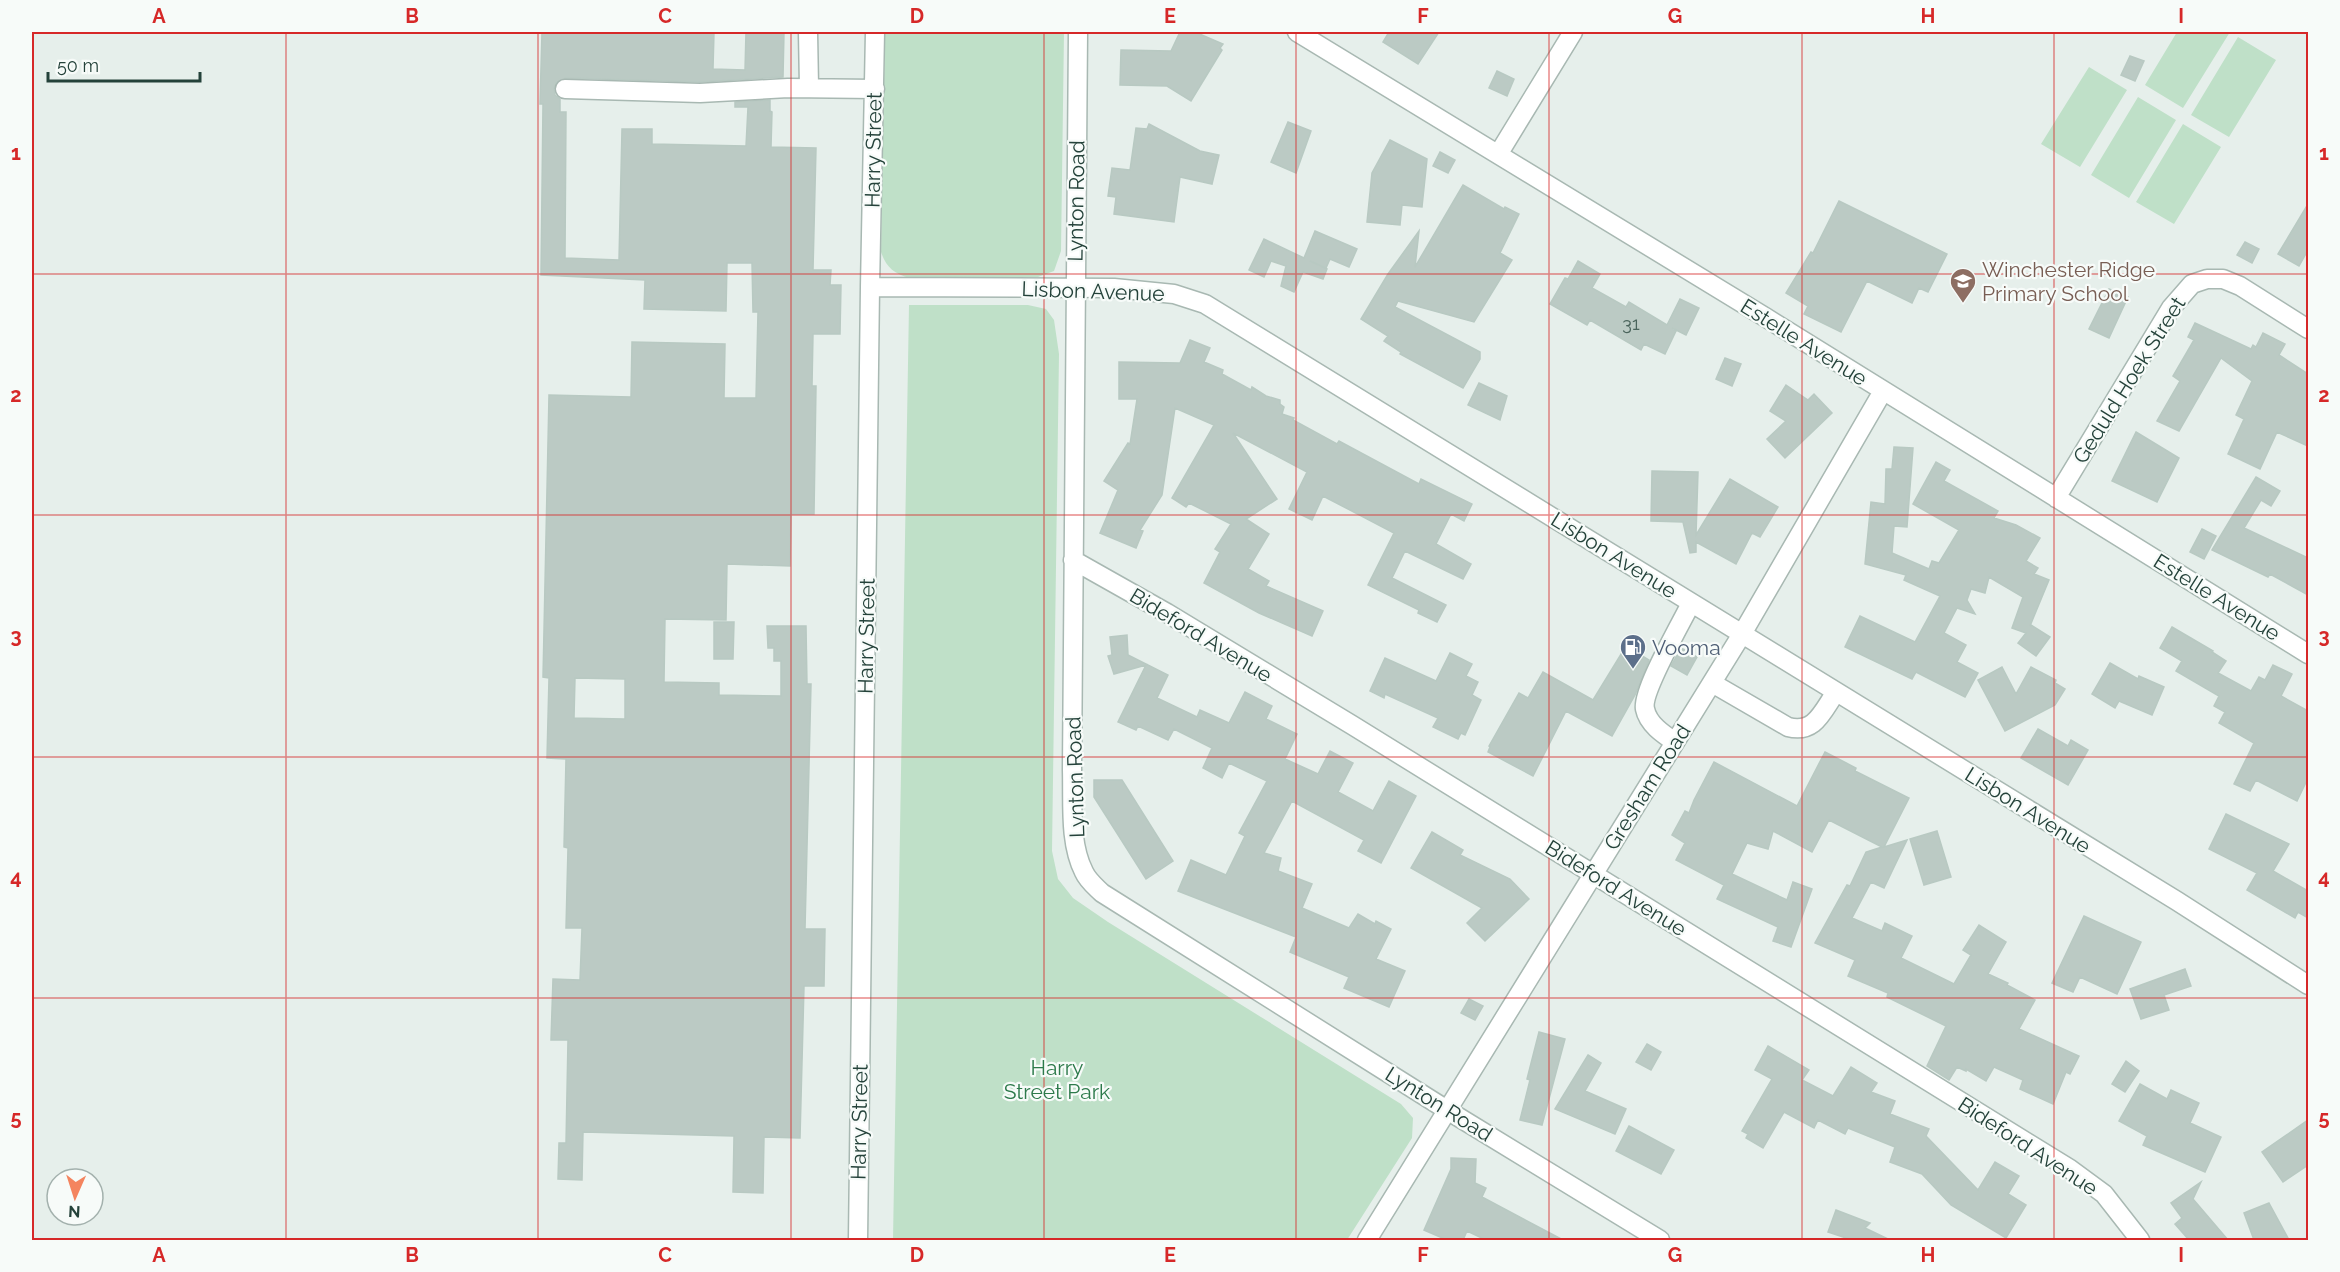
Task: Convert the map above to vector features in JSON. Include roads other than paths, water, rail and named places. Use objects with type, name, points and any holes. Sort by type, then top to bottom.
[{"type":"street","points":[[808,32],[808,87]]},
{"type":"street","name":"Harry Street","points":[[858,1240],[875,32]]},
{"type":"street","name":"Lynton Road","points":[[1078,32],[1073,824],[1079,860],[1088,879],[1102,893],[1447,1110],[1660,1240]]},
{"type":"street","name":"Estelle Avenue","points":[[1297,32],[1499,153],[2308,654]]},
{"type":"street","points":[[1499,153],[1573,32]]},
{"type":"street","points":[[565,89],[700,93],[808,87],[875,89]]},
{"type":"street","name":"Geduld Hoek Street","points":[[2056,498],[2171,308],[2192,284],[2207,279],[2231,281],[2308,329]]},
{"type":"street","name":"Lisbon Avenue","points":[[870,287],[1114,288],[1174,294],[1205,304],[2177,901],[2308,985]]},
{"type":"street","name":"Gresham Road","points":[[1367,1240],[1742,634],[1883,391]]},
{"type":"street","name":"Bideford Avenue","points":[[1073,560],[1186,624],[2086,1179],[2104,1194],[2140,1240]]},
{"type":"street","points":[[1675,742],[1656,728],[1645,712],[1644,703],[1664,655],[1691,603]]},
{"type":"street","points":[[1712,683],[1788,727],[1799,730],[1812,726],[1836,692]]},
{"type":"place","name":"Winchester Ridge Primary School","points":[[1963,304]]},
{"type":"place","name":"Vooma","points":[[1633,670]]},
{"type":"park label","name":"Harry Street Park","points":[[1057,1079]]}]
